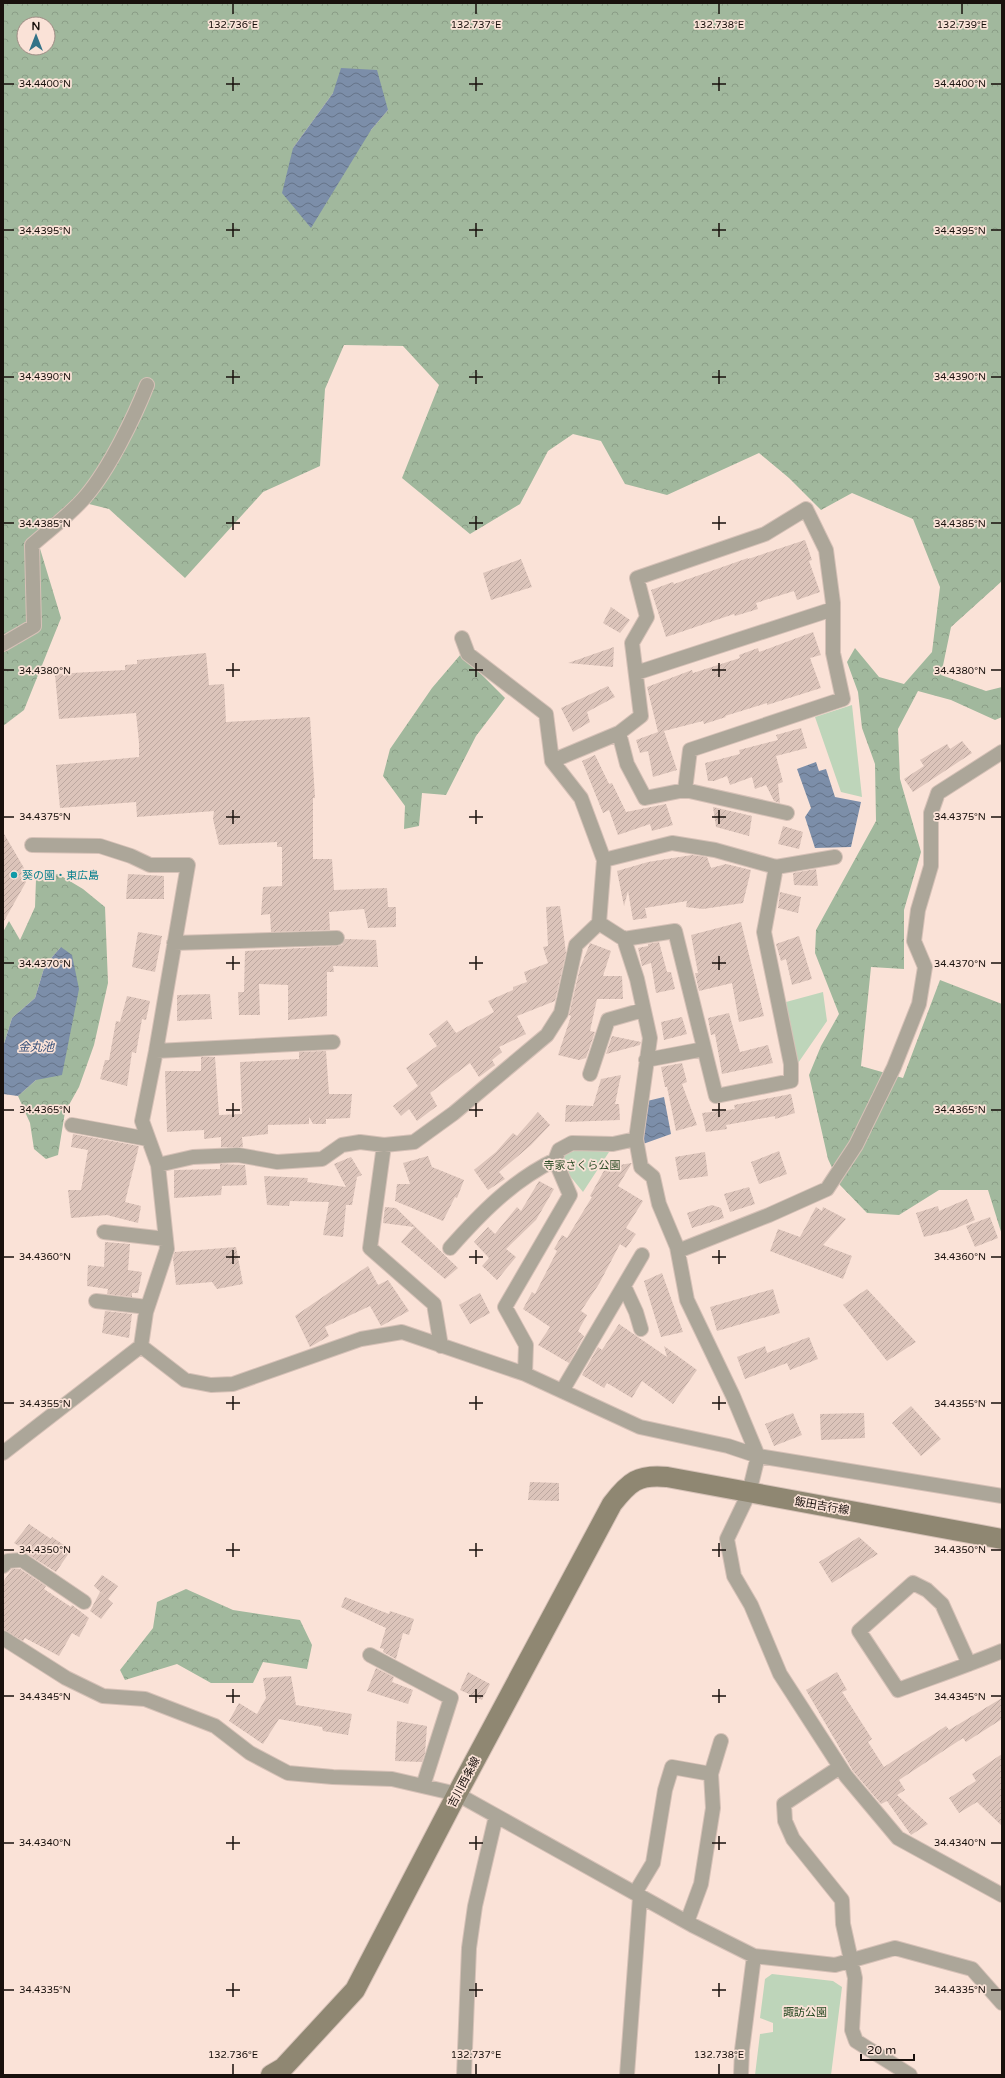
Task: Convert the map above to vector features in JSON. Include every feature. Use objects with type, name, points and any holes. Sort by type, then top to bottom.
[{"type":"main road","name":"飯田吉行線","points":[[641,1478],[655,1476],[667,1477],[1002,1539]]},
{"type":"main road","name":"吉川西条線","points":[[271,2075],[283,2068],[355,1990],[457,1794],[612,1504],[624,1489],[632,1482],[641,1478]]},
{"type":"street","points":[[3,644],[34,626],[32,545],[75,508],[103,472],[139,405],[147,385]]},
{"type":"street","points":[[552,761],[619,733],[641,716],[632,643],[647,617],[637,578],[765,534],[806,509],[826,550],[833,609],[833,653],[843,698],[690,750],[685,790]]},
{"type":"street","points":[[636,673],[833,609]]},
{"type":"street","points":[[158,1165],[193,1157],[238,1155],[277,1162],[322,1159],[342,1145],[360,1142],[384,1145],[414,1142],[454,1113],[547,1035],[561,1013],[576,945],[599,923],[604,860],[581,798],[552,761],[546,714],[468,654],[462,638]]},
{"type":"street","points":[[619,733],[627,764],[645,798],[685,790],[787,813]]},
{"type":"street","points":[[678,1251],[769,1215],[828,1189],[856,1144],[894,1066],[919,1004],[925,967],[914,941],[918,910],[931,866],[931,813],[938,793],[1002,752]]},
{"type":"street","points":[[604,860],[672,843],[715,850],[776,867],[834,858]]},
{"type":"street","points":[[3,1453],[141,1346],[147,1307],[167,1249],[158,1165],[142,1121],[156,1051],[188,865],[150,864],[100,846],[32,845]]},
{"type":"street","points":[[624,939],[675,931],[716,1096],[790,1081],[790,1064],[764,932],[776,867]]},
{"type":"street","points":[[599,923],[624,939],[636,979],[650,1038],[636,1139],[641,1167],[652,1177],[659,1204],[678,1251],[687,1300],[733,1396],[758,1456],[749,1493],[727,1539],[734,1576],[751,1605],[780,1674],[840,1767],[898,1838],[1002,1895]]},
{"type":"street","points":[[174,943],[337,938]]},
{"type":"street","points":[[590,1074],[608,1020],[643,1010]]},
{"type":"street","points":[[156,1051],[333,1042]]},
{"type":"street","points":[[646,1060],[704,1049]]},
{"type":"street","points":[[72,1125],[148,1139]]},
{"type":"street","points":[[450,1248],[482,1213],[537,1169],[555,1160],[559,1150],[572,1143],[613,1144],[636,1139]]},
{"type":"street","points":[[384,1145],[370,1248],[434,1304],[441,1346]]},
{"type":"street","points":[[525,1374],[526,1345],[505,1307],[570,1195],[555,1160]]},
{"type":"street","points":[[104,1232],[166,1239]]},
{"type":"street","points":[[562,1391],[642,1255]]},
{"type":"street","points":[[624,1286],[636,1312],[641,1329]]},
{"type":"street","points":[[96,1300],[147,1307]]},
{"type":"street","points":[[141,1346],[185,1380],[211,1385],[233,1384],[378,1335],[402,1332],[525,1374],[640,1427],[728,1446],[758,1456],[1002,1496]]},
{"type":"street","points":[[3,1566],[8,1561],[22,1560],[84,1602]]},
{"type":"street","points":[[969,1664],[942,1604],[927,1590],[913,1583],[859,1631],[898,1690],[1002,1652]]},
{"type":"street","points":[[3,1638],[66,1678],[103,1696],[145,1699],[216,1726],[250,1753],[288,1773],[333,1777],[392,1779],[457,1794],[687,1922],[754,1956],[835,1965],[895,1948],[972,1969],[1002,2003]]},
{"type":"street","points":[[370,1655],[451,1698],[423,1786]]},
{"type":"street","points":[[687,1922],[701,1884],[713,1808],[711,1774],[721,1741]]},
{"type":"street","points":[[627,2075],[638,1895],[653,1863],[665,1790],[672,1767],[711,1774]]},
{"type":"street","points":[[840,1767],[784,1804],[785,1821],[793,1839],[842,1900],[844,1924],[850,1960],[855,1978],[852,2030],[856,2041],[910,2075]]},
{"type":"street","points":[[464,2075],[469,1948],[475,1906],[496,1816]]},
{"type":"street","points":[[741,2075],[742,2050],[754,1956]]},
{"type":"green space","points":[[3,3],[1002,3],[1002,581],[951,627],[941,675],[986,691],[1002,687],[1002,717],[995,720],[951,700],[918,691],[898,729],[900,779],[921,852],[904,910],[904,969],[871,967],[861,1066],[903,1078],[940,980],[1002,1004],[1002,1235],[988,1190],[939,1190],[899,1215],[867,1213],[840,1185],[828,1159],[809,1075],[821,1046],[839,1014],[815,953],[816,930],[876,821],[875,764],[862,728],[858,692],[847,662],[855,648],[879,677],[904,684],[932,652],[940,587],[913,519],[852,493],[821,510],[789,478],[759,453],[667,495],[625,484],[601,441],[573,434],[548,451],[520,504],[470,534],[402,478],[439,385],[403,346],[344,345],[325,389],[320,466],[263,492],[185,578],[109,509],[89,504],[38,542],[61,618],[24,710],[3,726]],"holes":[[[333,93],[388,110],[371,130],[293,148]]]},
{"type":"green space","points":[[461,654],[505,698],[476,736],[446,795],[422,793],[419,826],[404,829],[405,806],[383,776],[390,749],[432,688]]},
{"type":"green space","points":[[852,705],[862,797],[841,792],[815,717]]},
{"type":"green space","points":[[58,874],[83,889],[105,907],[108,983],[94,1045],[79,1087],[65,1112],[58,1155],[46,1159],[34,1149],[30,1123],[18,1096],[36,1080],[61,947],[45,965],[35,998],[12,1018],[3,1047],[3,932],[9,921],[20,940],[35,907],[36,879]]},
{"type":"green space","points":[[823,992],[827,1021],[796,1066],[786,1002]]},
{"type":"green space","name":"寺家さくら公園","points":[[579,1150],[599,1150],[609,1152],[583,1192],[561,1165],[565,1153]]},
{"type":"green space","points":[[186,1589],[233,1610],[300,1620],[312,1645],[307,1669],[263,1662],[253,1683],[211,1683],[177,1664],[125,1680],[120,1670],[153,1628],[157,1602]]},
{"type":"green space","name":"諏訪公園","points":[[772,1974],[833,1981],[842,1987],[831,2075],[755,2075],[760,2034],[773,2032],[773,2023],[760,2018],[765,1979]]},
{"type":"water","points":[[341,68],[377,70],[388,110],[371,130],[311,228],[282,193],[293,148],[333,93]]},
{"type":"water","points":[[816,762],[819,771],[826,769],[835,797],[861,802],[851,847],[815,848],[805,817],[811,808],[797,769]]},
{"type":"water","name":"金丸池","points":[[61,947],[72,955],[79,989],[62,1075],[36,1080],[18,1096],[3,1094],[3,1047],[12,1018],[35,998],[45,965]]},
{"type":"water","points":[[664,1097],[671,1134],[643,1144],[642,1120],[647,1101]]},
{"type":"building","points":[[805,540],[812,560],[809,561],[820,592],[797,600],[794,591],[756,603],[758,609],[735,616],[734,614],[666,637],[651,590],[673,582],[674,584]]},
{"type":"building","points":[[521,559],[532,587],[491,600],[483,573]]},
{"type":"building","points":[[611,607],[630,620],[620,633],[603,623]]},
{"type":"building","points":[[813,632],[821,655],[810,658],[821,688],[767,705],[767,703],[704,724],[703,721],[664,731],[677,770],[653,777],[648,751],[640,753],[636,740],[658,732],[647,687],[692,670],[693,673],[740,658],[739,655],[758,648],[759,652]]},
{"type":"building","points":[[614,647],[613,667],[568,663]]},
{"type":"building","points":[[206,653],[209,685],[224,684],[226,722],[310,717],[315,798],[313,798],[313,859],[332,859],[334,890],[387,888],[388,907],[396,907],[396,927],[368,928],[364,909],[329,912],[330,930],[271,932],[270,914],[261,915],[263,887],[282,886],[282,847],[277,847],[277,842],[219,845],[213,819],[214,811],[137,817],[136,802],[60,808],[56,765],[139,757],[139,743],[136,713],[59,719],[55,674],[125,670],[125,665],[137,664],[137,660]]},
{"type":"building","points":[[608,686],[615,697],[587,712],[590,722],[573,732],[561,708]]},
{"type":"building","points":[[801,728],[807,748],[776,756],[783,782],[778,784],[780,803],[774,801],[766,785],[755,789],[752,777],[730,785],[727,776],[714,781],[708,781],[705,763],[740,754],[739,750],[778,740],[776,735]]},
{"type":"building","points":[[962,741],[972,753],[913,792],[904,779],[924,766],[920,760],[947,744],[950,749]]},
{"type":"building","points":[[595,755],[609,784],[612,783],[626,812],[666,804],[673,825],[652,831],[650,824],[618,835],[609,810],[603,813],[582,761]]},
{"type":"building","points":[[713,807],[752,816],[749,836],[716,827]]},
{"type":"building","points":[[783,826],[803,832],[799,849],[778,844]]},
{"type":"building","name":"葵の園・東広島","points":[[3,832],[24,868],[26,882],[3,923]]},
{"type":"building","points":[[692,855],[707,857],[711,868],[726,864],[751,870],[743,903],[703,909],[686,907],[687,901],[645,908],[647,918],[633,920],[628,891],[624,906],[617,871],[648,862]]},
{"type":"building","points":[[816,869],[818,886],[794,885],[793,873]]},
{"type":"building","points":[[128,874],[164,876],[164,899],[126,899]]},
{"type":"building","points":[[780,892],[801,897],[798,913],[778,908]]},
{"type":"building","points":[[560,906],[566,953],[555,1001],[517,1016],[526,1034],[499,1047],[502,1052],[492,1060],[495,1065],[479,1077],[470,1063],[430,1093],[437,1106],[417,1121],[409,1109],[401,1116],[393,1106],[418,1086],[406,1068],[437,1046],[429,1034],[447,1020],[456,1033],[494,1012],[488,1001],[513,990],[513,987],[527,982],[524,972],[548,963],[543,947],[548,946],[546,907]]},
{"type":"building","points":[[741,922],[764,1016],[739,1022],[732,983],[699,991],[695,973],[698,973],[691,935]]},
{"type":"building","points":[[138,932],[162,936],[155,972],[132,967]]},
{"type":"building","points":[[799,936],[812,979],[792,985],[786,959],[781,961],[776,944]]},
{"type":"building","points":[[345,939],[376,940],[378,967],[333,966],[334,972],[327,972],[327,1016],[288,1020],[288,985],[259,984],[260,1015],[239,1015],[238,992],[244,992],[245,951],[337,946],[342,945]]},
{"type":"building","points":[[659,942],[667,972],[671,972],[675,989],[656,993],[651,963],[642,966],[638,948]]},
{"type":"building","points":[[590,943],[611,951],[603,976],[622,976],[623,999],[597,999],[590,1031],[595,1032],[586,1058],[579,1060],[558,1055],[571,1016],[569,1015],[580,968]]},
{"type":"building","points":[[210,994],[212,1019],[177,1021],[177,995]]},
{"type":"building","points":[[127,996],[150,1001],[146,1020],[142,1019],[136,1053],[132,1052],[127,1086],[100,1079],[105,1060],[109,1060],[116,1021],[120,1022]]},
{"type":"building","points":[[729,1013],[740,1052],[768,1045],[773,1063],[722,1074],[715,1034],[711,1035],[708,1018]]},
{"type":"building","points":[[682,1017],[687,1034],[664,1040],[661,1022]]},
{"type":"building","points":[[612,1036],[641,1042],[640,1045],[606,1054]]},
{"type":"building","points":[[326,1051],[329,1094],[352,1094],[350,1118],[326,1119],[326,1124],[313,1124],[309,1117],[309,1124],[268,1125],[268,1134],[242,1137],[243,1147],[221,1147],[221,1137],[204,1139],[204,1130],[167,1132],[165,1071],[201,1071],[201,1057],[215,1057],[219,1115],[242,1114],[240,1062],[299,1059],[299,1052]]},
{"type":"building","points":[[682,1063],[687,1082],[682,1084],[697,1125],[676,1131],[667,1087],[665,1087],[661,1067]]},
{"type":"building","points":[[621,1075],[615,1104],[619,1104],[620,1120],[565,1122],[566,1105],[593,1106],[601,1079]]},
{"type":"building","points":[[791,1094],[795,1113],[775,1119],[775,1116],[726,1125],[727,1129],[706,1132],[702,1113],[735,1109],[734,1105]]},
{"type":"building","points":[[538,1112],[550,1125],[531,1145],[499,1172],[505,1179],[488,1190],[474,1170],[496,1152],[513,1133],[517,1136]]},
{"type":"building","points":[[73,1134],[139,1146],[125,1202],[141,1206],[138,1223],[107,1215],[71,1218],[68,1190],[81,1190],[88,1150],[71,1147]]},
{"type":"building","points":[[779,1151],[787,1174],[759,1184],[751,1162]]},
{"type":"building","points":[[705,1152],[708,1176],[679,1180],[675,1157]]},
{"type":"building","points":[[428,1156],[432,1167],[464,1180],[457,1198],[455,1197],[443,1221],[395,1201],[397,1184],[410,1184],[403,1163]]},
{"type":"building","points":[[351,1157],[362,1175],[357,1177],[352,1205],[346,1205],[343,1237],[323,1235],[329,1202],[290,1201],[289,1206],[267,1205],[264,1176],[308,1178],[307,1182],[346,1187],[334,1164]]},
{"type":"building","points":[[632,1163],[618,1186],[643,1201],[626,1228],[636,1234],[626,1248],[620,1244],[599,1284],[581,1311],[587,1315],[578,1331],[584,1336],[569,1363],[538,1345],[550,1327],[523,1309],[532,1292],[535,1294],[557,1251],[554,1249],[562,1235],[567,1238],[592,1197],[590,1196],[606,1167]]},
{"type":"building","points":[[220,1164],[245,1165],[247,1185],[222,1186],[221,1195],[174,1198],[174,1170],[220,1169]]},
{"type":"building","points":[[539,1181],[554,1189],[536,1220],[506,1249],[516,1257],[497,1280],[482,1266],[489,1258],[474,1242],[488,1227],[495,1234],[517,1207],[521,1211]]},
{"type":"building","points":[[749,1187],[755,1204],[730,1212],[724,1194]]},
{"type":"building","points":[[967,1199],[975,1220],[952,1230],[924,1237],[916,1213],[938,1206],[939,1211]]},
{"type":"building","points":[[712,1205],[721,1208],[724,1218],[692,1228],[687,1213]]},
{"type":"building","points":[[385,1207],[396,1208],[458,1268],[445,1279],[401,1242],[414,1227],[383,1223]]},
{"type":"building","points":[[816,1207],[822,1211],[823,1207],[846,1219],[823,1245],[852,1256],[843,1279],[770,1251],[778,1229],[800,1237]]},
{"type":"building","points":[[990,1217],[998,1238],[975,1247],[966,1226]]},
{"type":"building","points":[[105,1242],[130,1244],[128,1270],[142,1272],[138,1293],[132,1293],[132,1297],[107,1294],[108,1289],[87,1286],[88,1265],[104,1267]]},
{"type":"building","points":[[236,1247],[243,1284],[217,1289],[212,1282],[176,1285],[173,1258],[175,1252]]},
{"type":"building","points":[[368,1266],[378,1285],[388,1280],[409,1311],[381,1326],[370,1306],[325,1327],[329,1336],[310,1347],[295,1316]]},
{"type":"building","points":[[662,1273],[683,1332],[661,1337],[644,1281]]},
{"type":"building","points":[[773,1289],[780,1313],[717,1331],[710,1307]]},
{"type":"building","points":[[867,1289],[916,1342],[887,1361],[843,1305]]},
{"type":"building","points":[[480,1293],[490,1313],[470,1324],[459,1305]]},
{"type":"building","points":[[105,1311],[132,1314],[129,1338],[102,1333]]},
{"type":"building","points":[[619,1324],[667,1357],[664,1346],[697,1370],[673,1404],[642,1381],[632,1398],[607,1383],[604,1388],[582,1375],[598,1347],[602,1350]]},
{"type":"building","points":[[809,1337],[818,1359],[790,1370],[787,1363],[745,1379],[737,1357],[765,1346],[767,1353]]},
{"type":"building","points":[[911,1406],[941,1439],[921,1456],[892,1423]]},
{"type":"building","points":[[793,1413],[802,1435],[774,1446],[765,1424]]},
{"type":"building","points":[[864,1413],[865,1438],[821,1440],[820,1414]]},
{"type":"building","points":[[530,1482],[559,1483],[559,1501],[528,1500]]},
{"type":"building","points":[[29,1524],[71,1550],[56,1572],[24,1552],[25,1550],[14,1543]]},
{"type":"building","points":[[859,1537],[878,1554],[832,1583],[819,1562]]},
{"type":"building","points":[[12,1569],[20,1569],[46,1586],[44,1589],[71,1607],[72,1605],[89,1618],[79,1637],[72,1633],[59,1656],[25,1638],[23,1641],[3,1629],[3,1582]]},
{"type":"building","points":[[102,1575],[118,1586],[108,1599],[113,1603],[101,1619],[90,1611],[100,1592],[107,1598],[94,1586]]},
{"type":"building","points":[[345,1597],[389,1614],[390,1611],[414,1619],[409,1635],[403,1633],[396,1659],[383,1652],[384,1649],[380,1648],[386,1628],[341,1607]]},
{"type":"building","points":[[376,1668],[394,1677],[392,1682],[413,1690],[408,1704],[367,1691]]},
{"type":"building","points":[[468,1672],[490,1684],[482,1700],[460,1690]]},
{"type":"building","points":[[837,1672],[847,1690],[842,1692],[872,1739],[868,1742],[884,1767],[946,1726],[949,1730],[1002,1698],[1002,1719],[966,1742],[963,1738],[899,1780],[905,1790],[897,1795],[928,1824],[911,1835],[887,1801],[881,1804],[853,1771],[806,1690]]},
{"type":"building","points":[[291,1676],[296,1705],[352,1714],[348,1735],[323,1731],[322,1727],[279,1719],[263,1744],[229,1721],[239,1703],[257,1714],[266,1698],[263,1678]]},
{"type":"building","points":[[397,1721],[427,1726],[425,1753],[422,1762],[395,1761]]},
{"type":"building","points":[[1002,1754],[1002,1826],[977,1802],[959,1813],[949,1798],[976,1781],[972,1774]]},
{"type":"place","name":"葵の園・東広島","points":[[14,875]]}]
